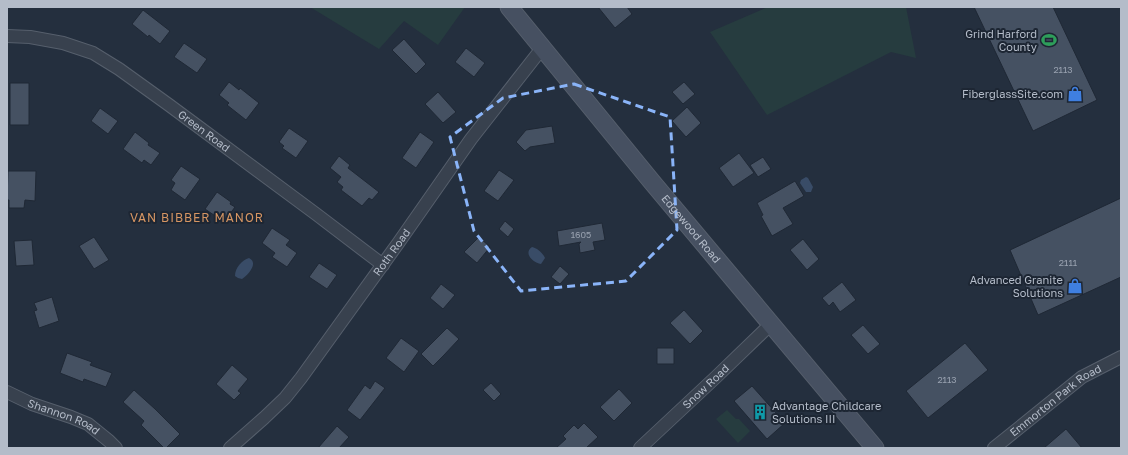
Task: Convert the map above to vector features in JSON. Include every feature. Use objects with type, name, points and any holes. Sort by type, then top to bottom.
[{"type":"street","name":"Edgewood Road","points":[[509,7],[652,182],[876,448]]},
{"type":"street","name":"Green Road","points":[[7,36],[30,37],[63,43],[93,53],[119,69],[169,105],[382,265]]},
{"type":"street","name":"Roth Road","points":[[230,448],[285,398],[297,383],[472,139],[543,47]]},
{"type":"street","name":"Snow Road","points":[[640,448],[771,324]]},
{"type":"street","name":"Emmorton Park Road","points":[[994,448],[1082,377],[1121,357]]},
{"type":"street","name":"Shannon Road","points":[[7,392],[32,404],[88,424],[116,448]]},
{"type":"highlighted area","points":[[574,84],[670,117],[677,230],[626,281],[521,291],[474,231],[450,137],[503,98]]},
{"type":"green space","points":[[310,7],[465,7],[438,45],[404,21],[379,49]]},
{"type":"green space","points":[[768,7],[906,7],[916,58],[891,52],[767,115],[710,32]]},
{"type":"green space","points":[[727,410],[736,419],[739,419],[750,431],[738,443],[716,419]]},
{"type":"water","points":[[806,177],[813,187],[811,192],[806,192],[800,183],[801,180]]},
{"type":"water","points":[[532,247],[544,256],[545,258],[541,264],[535,262],[530,257],[528,252]]},
{"type":"water","points":[[249,258],[253,263],[252,269],[242,279],[238,278],[235,276],[235,273],[239,265]]},
{"type":"building","points":[[598,7],[627,7],[632,14],[615,28]]},
{"type":"building","points":[[974,7],[1053,7],[1097,100],[1033,131]]},
{"type":"building","points":[[143,10],[170,31],[160,44],[149,35],[148,37],[132,24]]},
{"type":"building","points":[[404,39],[426,64],[416,74],[392,50]]},
{"type":"building","points":[[184,43],[207,59],[197,73],[174,57]]},
{"type":"building","points":[[466,48],[485,63],[474,77],[455,62]]},
{"type":"building","points":[[229,82],[239,90],[240,88],[259,103],[246,120],[227,105],[229,103],[219,95]]},
{"type":"building","points":[[684,82],[695,94],[683,104],[672,92]]},
{"type":"building","points":[[10,83],[29,83],[29,125],[10,125]]},
{"type":"building","points":[[438,92],[456,112],[443,123],[425,104]]},
{"type":"building","points":[[687,107],[701,123],[686,137],[672,121]]},
{"type":"building","points":[[100,108],[118,121],[108,134],[91,121]]},
{"type":"building","points":[[552,126],[555,143],[530,147],[525,151],[516,142],[526,130]]},
{"type":"building","points":[[289,128],[308,141],[296,158],[282,148],[284,146],[279,142]]},
{"type":"building","points":[[135,132],[149,143],[148,145],[160,153],[151,165],[144,160],[142,163],[123,149]]},
{"type":"building","points":[[420,132],[434,142],[416,168],[402,158]]},
{"type":"building","points":[[739,153],[754,173],[733,187],[719,168]]},
{"type":"building","points":[[339,156],[350,165],[348,168],[379,192],[372,200],[369,198],[362,206],[341,190],[343,187],[337,182],[341,177],[330,168]]},
{"type":"building","points":[[763,157],[771,169],[758,177],[750,165]]},
{"type":"building","points":[[181,166],[200,179],[185,200],[171,190],[175,183],[171,180]]},
{"type":"building","points":[[499,170],[514,180],[498,201],[484,191]]},
{"type":"building","points":[[8,171],[36,171],[35,201],[25,200],[24,208],[9,208],[9,200],[7,200]]},
{"type":"building","points":[[795,181],[804,196],[783,208],[793,224],[772,236],[761,216],[763,215],[757,203]]},
{"type":"building","points":[[217,192],[231,202],[230,204],[235,207],[224,222],[205,209]]},
{"type":"building","points":[[1121,198],[1121,277],[1038,315],[1010,250]]},
{"type":"building","points":[[505,221],[514,229],[508,237],[499,229]]},
{"type":"building","points":[[602,223],[605,240],[593,242],[595,250],[580,253],[579,244],[581,242],[559,246],[557,231]]},
{"type":"building","points":[[272,228],[290,240],[286,245],[297,253],[287,267],[272,257],[275,253],[262,243]]},
{"type":"building","points":[[94,237],[109,260],[94,269],[79,246]]},
{"type":"building","points":[[479,237],[490,247],[477,263],[464,252]]},
{"type":"building","points":[[803,239],[819,259],[807,270],[790,250]]},
{"type":"building","points":[[32,240],[34,265],[16,266],[14,241]]},
{"type":"building","points":[[319,263],[337,275],[327,289],[309,277]]},
{"type":"building","points":[[560,266],[569,274],[560,284],[551,277]]},
{"type":"building","points":[[842,282],[856,300],[840,312],[833,302],[829,306],[822,298]]},
{"type":"building","points":[[441,284],[455,295],[443,309],[430,298]]},
{"type":"building","points":[[52,297],[59,321],[39,328],[34,311],[37,310],[34,303]]},
{"type":"building","points":[[684,310],[703,331],[690,344],[670,323]]},
{"type":"building","points":[[863,325],[880,344],[868,354],[851,335]]},
{"type":"building","points":[[447,328],[459,339],[433,366],[421,354]]},
{"type":"building","points":[[401,338],[419,351],[404,372],[386,358]]},
{"type":"building","points":[[965,343],[988,370],[928,418],[906,391]]},
{"type":"building","points":[[657,348],[674,348],[674,364],[657,364]]},
{"type":"building","points":[[67,353],[92,362],[90,365],[112,373],[106,387],[84,379],[83,382],[60,373]]},
{"type":"building","points":[[232,365],[248,379],[238,391],[241,393],[234,400],[216,384]]},
{"type":"building","points":[[375,381],[385,388],[360,420],[347,410],[365,385],[370,389]]},
{"type":"building","points":[[491,383],[501,394],[494,401],[483,390]]},
{"type":"building","name":"Advantage Childcare Solutions III","points":[[752,386],[785,423],[767,439],[734,401]]},
{"type":"building","points":[[619,389],[632,403],[614,421],[600,407]]},
{"type":"building","points":[[134,390],[180,434],[166,448],[164,448],[141,425],[144,421],[123,402]]},
{"type":"building","points":[[584,423],[598,437],[586,448],[556,448],[566,439],[563,436],[574,425],[578,429]]},
{"type":"building","points":[[337,426],[349,437],[339,448],[318,448]]},
{"type":"building","points":[[1066,429],[1082,448],[1044,448]]},
{"type":"place","name":"Grind Harford County","points":[[1049,40]]},
{"type":"place","name":"FiberglassSite.com","points":[[1075,94]]},
{"type":"place","name":"Advanced Granite Solutions","points":[[1075,286]]},
{"type":"place","name":"Advantage Childcare Solutions III","points":[[760,412]]},
{"type":"district","name":"VAN BIBBER MANOR","points":[[197,218]]}]
